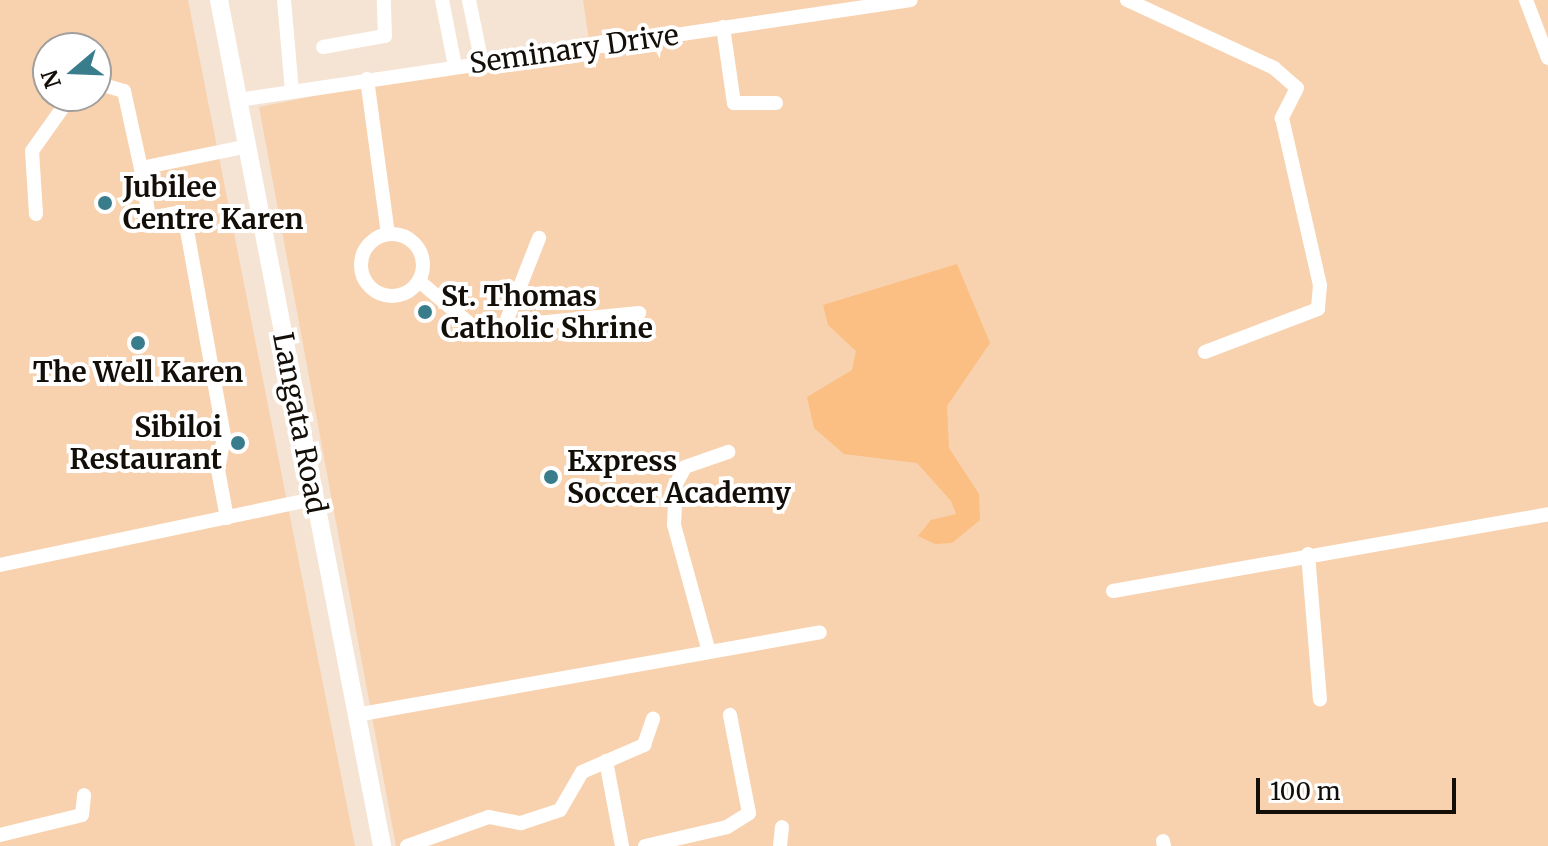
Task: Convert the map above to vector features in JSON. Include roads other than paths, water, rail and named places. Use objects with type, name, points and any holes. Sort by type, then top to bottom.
[{"type":"main road","name":"Langata Road","points":[[219,0],[382,846]]},
{"type":"street","points":[[284,0],[292,91]]},
{"type":"street","points":[[323,47],[385,36],[384,0]]},
{"type":"street","points":[[442,0],[455,66]]},
{"type":"street","points":[[469,0],[482,64]]},
{"type":"street","name":"Seminary Drive","points":[[238,100],[723,27],[823,6],[911,0]]},
{"type":"street","points":[[1127,0],[1274,68],[1297,88],[1282,118],[1321,299],[1318,309],[1205,352]]},
{"type":"street","points":[[1526,0],[1548,58]]},
{"type":"street","points":[[723,27],[734,103],[776,103]]},
{"type":"street","points":[[367,79],[388,234]]},
{"type":"street","points":[[112,88],[124,91],[149,218],[177,213],[186,224],[224,436],[218,470],[227,518]]},
{"type":"street","points":[[36,214],[32,151],[60,112]]},
{"type":"street","points":[[141,168],[248,146]]},
{"type":"street","points":[[388,234],[418,248],[419,281],[469,326],[504,327],[639,313]]},
{"type":"street","points":[[388,234],[363,255],[363,278],[390,296],[419,281]]},
{"type":"street","points":[[504,327],[539,238]]},
{"type":"street","points":[[709,652],[674,525],[676,484],[685,467],[728,452]]},
{"type":"street","points":[[0,565],[314,499]]},
{"type":"street","points":[[1113,591],[1308,554],[1548,514]]},
{"type":"street","points":[[1308,554],[1320,700]]},
{"type":"street","points":[[356,715],[820,632]]},
{"type":"street","points":[[645,846],[727,827],[749,813],[730,715]]},
{"type":"street","points":[[407,846],[426,842],[489,817],[521,823],[560,810],[582,772],[644,745],[653,719]]},
{"type":"street","points":[[606,761],[622,846]]},
{"type":"street","points":[[0,835],[82,815],[84,795]]},
{"type":"street","points":[[780,846],[782,827]]},
{"type":"place","name":"Jubilee Centre Karen","points":[[105,203]]},
{"type":"place","name":"St. Thomas Catholic Shrine","points":[[425,312]]},
{"type":"place","name":"The Well Karen","points":[[138,343]]},
{"type":"place","name":"Sibiloi Restaurant","points":[[238,443]]},
{"type":"place","name":"Express Soccer Academy","points":[[551,477]]}]
